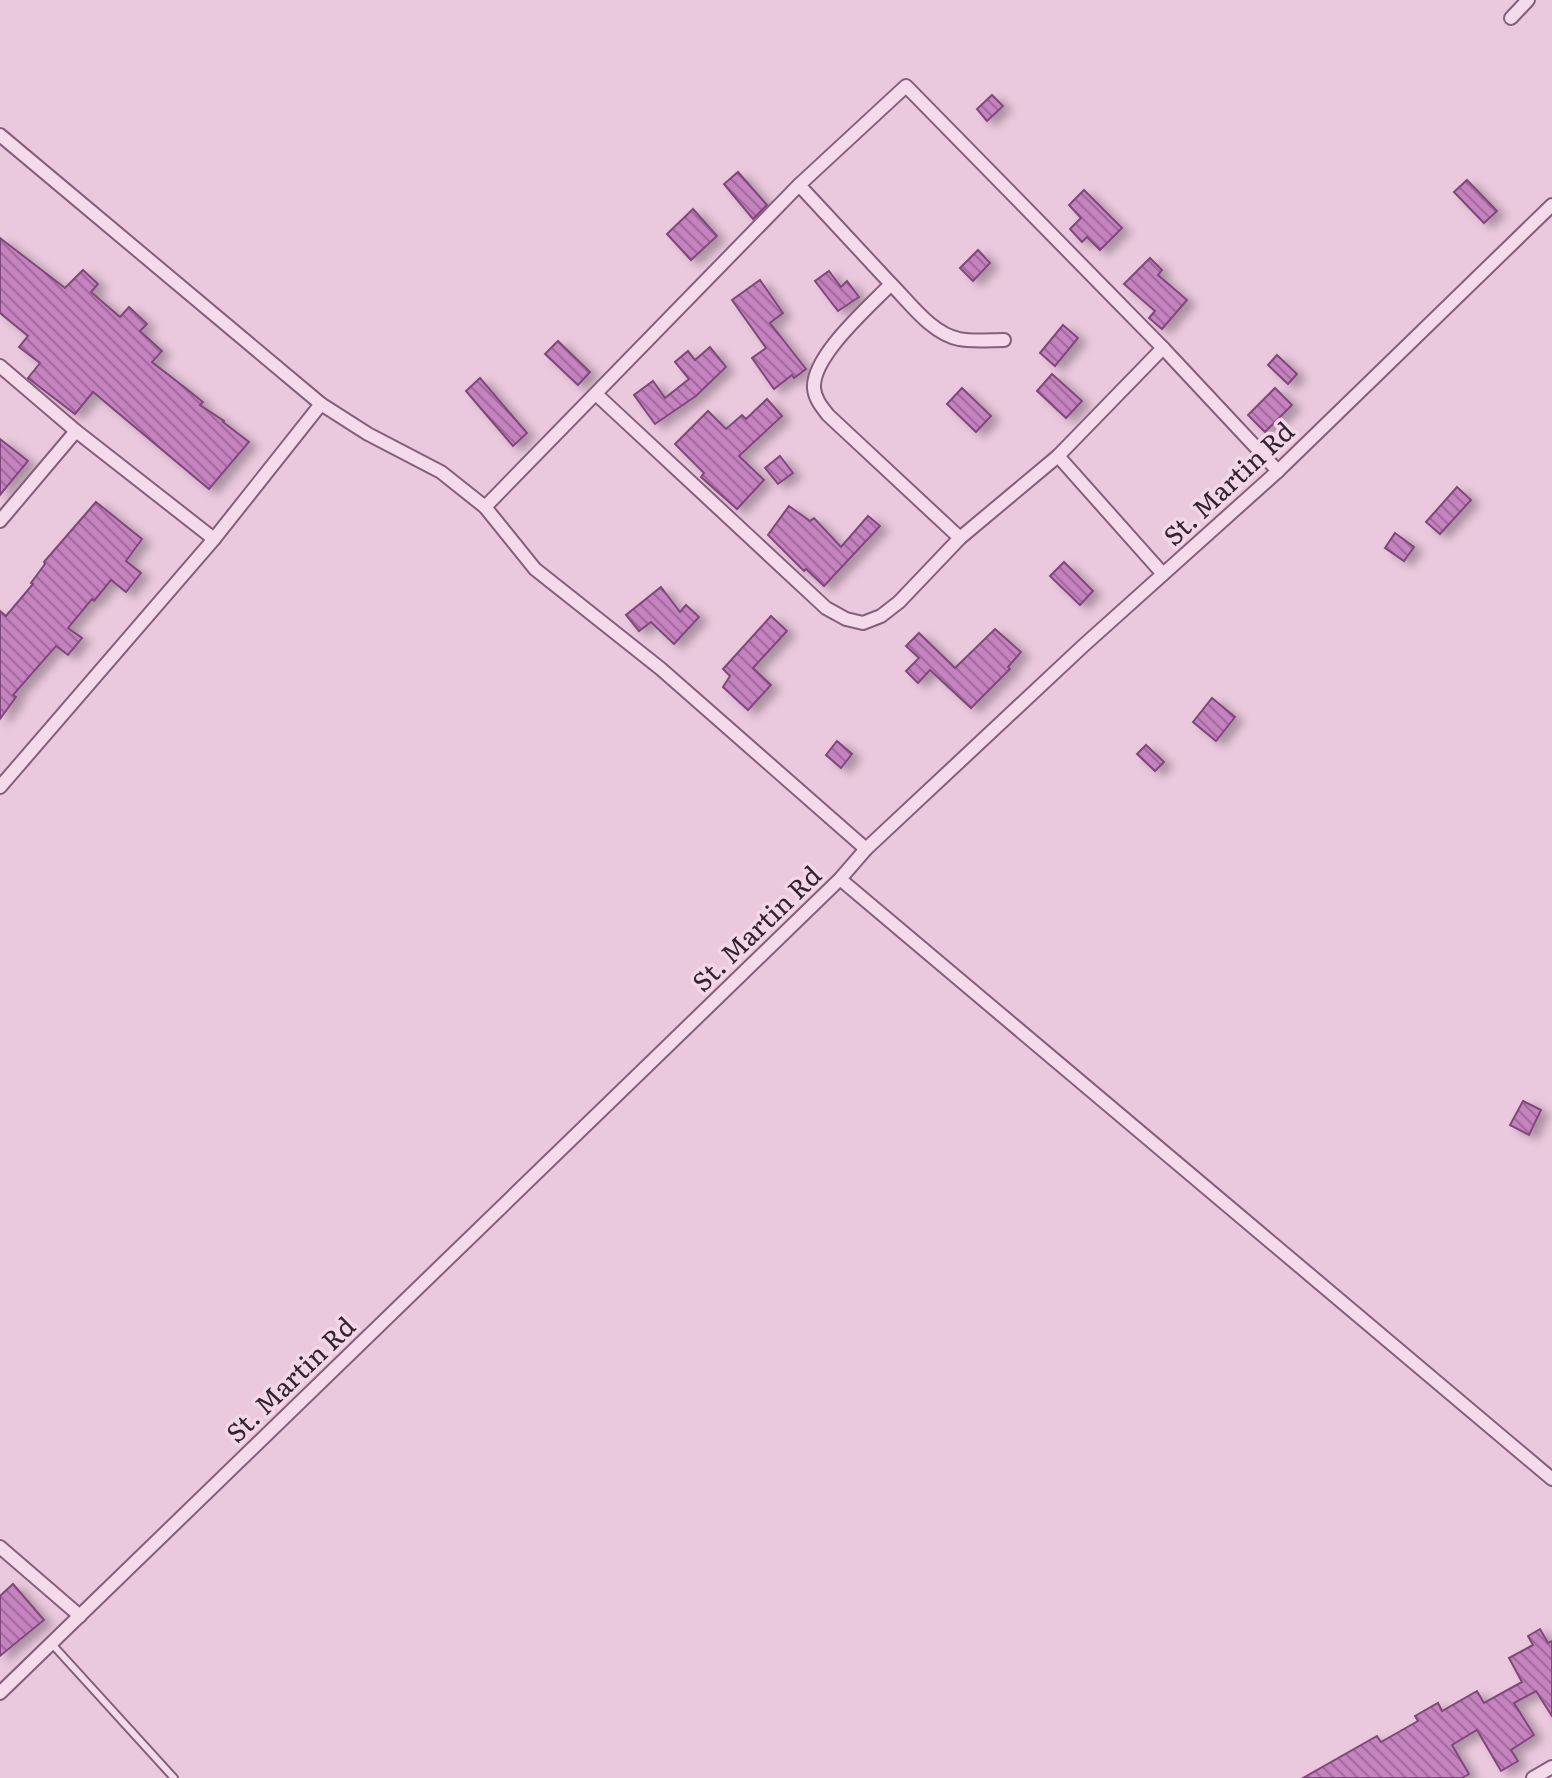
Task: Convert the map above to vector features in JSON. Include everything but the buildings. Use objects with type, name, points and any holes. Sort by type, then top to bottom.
[{"type":"street","points":[[1511,18],[1528,0]]},
{"type":"street","points":[[485,507],[799,185],[906,86],[1163,348],[1278,471]]},
{"type":"street","points":[[0,135],[321,404],[368,434],[441,472],[485,507],[535,569],[661,669],[866,849]]},
{"type":"street","points":[[799,185],[935,327],[961,340],[1004,340]]},
{"type":"street","name":"St. Martin Rd","points":[[0,1693],[840,879],[866,849],[1278,471],[1552,205]]},
{"type":"street","points":[[891,284],[826,355],[815,373],[817,400],[828,415],[960,538]]},
{"type":"street","points":[[596,394],[826,608],[846,619],[863,623],[881,616],[899,602],[960,538],[1058,456],[1163,348]]},
{"type":"street","points":[[0,366],[76,431],[214,539]]},
{"type":"street","points":[[0,787],[214,539],[321,404]]},
{"type":"street","points":[[0,521],[76,431]]},
{"type":"street","points":[[1058,456],[1163,574]]},
{"type":"street","points":[[840,879],[1552,1479]]},
{"type":"street","points":[[1,1550],[80,1616]]},
{"type":"street","points":[[1533,1778],[1552,1767]]},
{"type":"lane","points":[[51,1643],[174,1778]]}]
